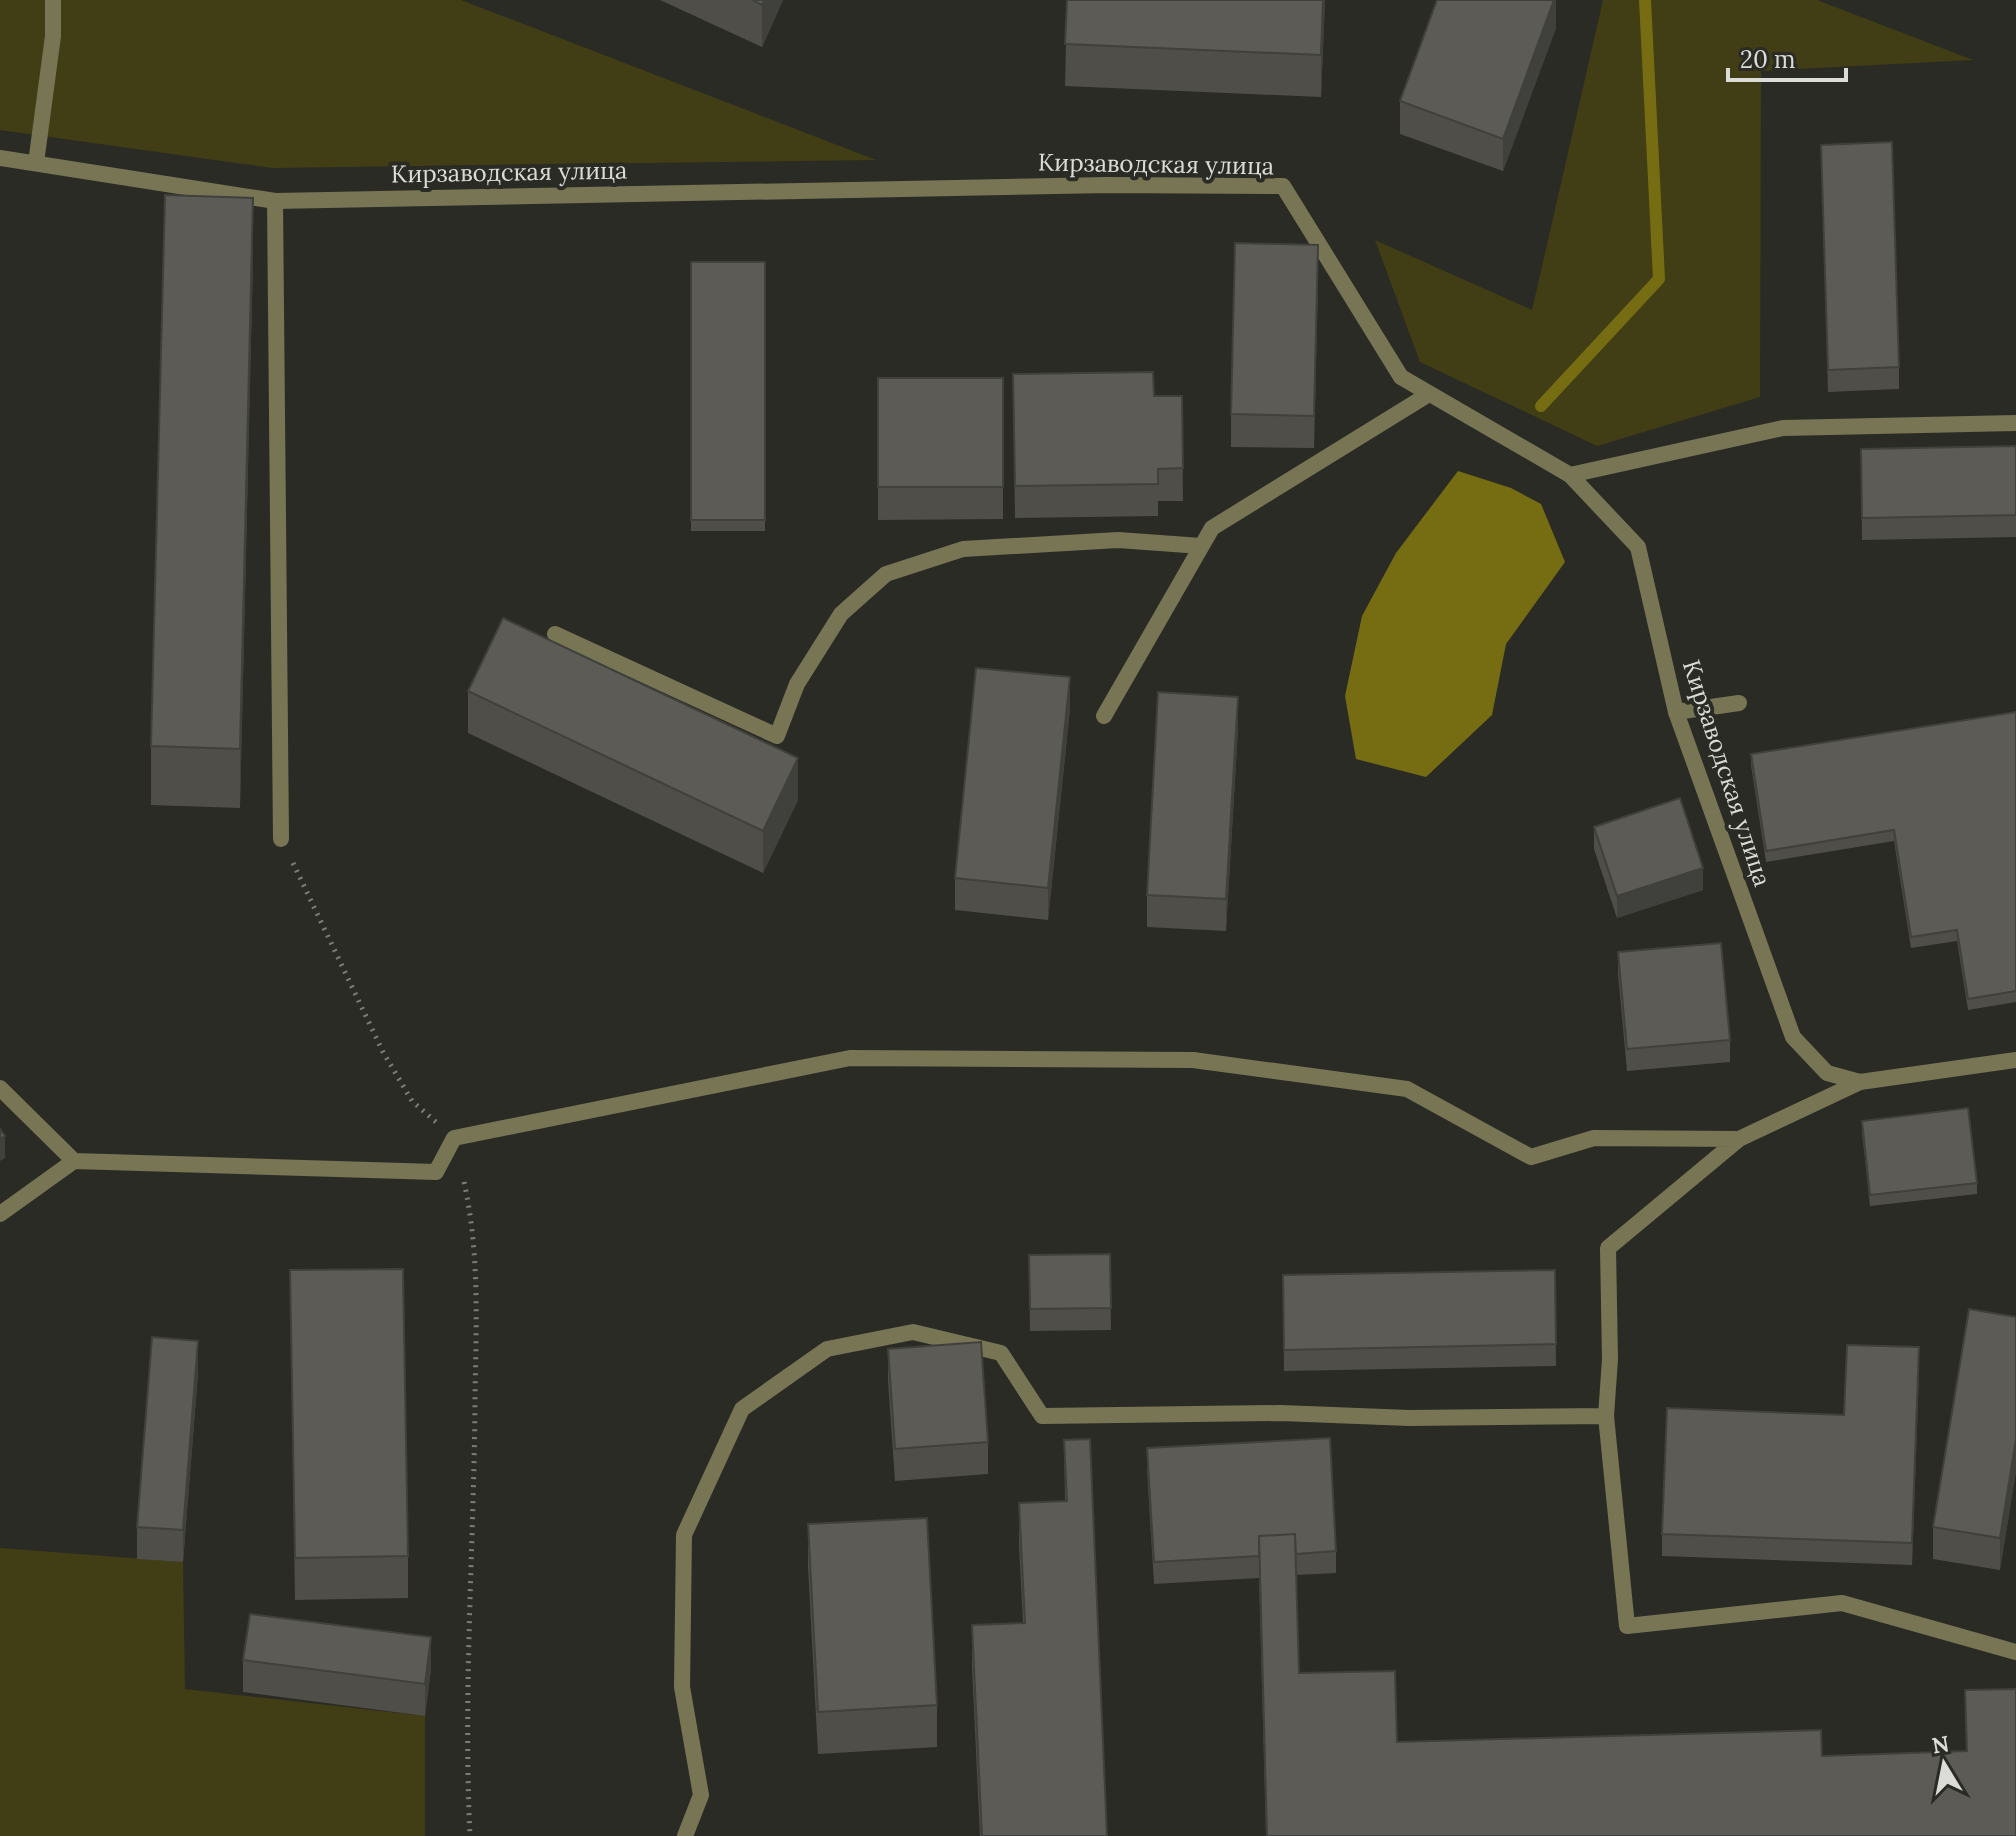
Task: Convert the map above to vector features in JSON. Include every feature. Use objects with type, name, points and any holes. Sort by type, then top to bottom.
[{"type":"street","points":[[36,163],[53,36],[53,0]]},
{"type":"street","name":"Кирзаводская улица","points":[[0,158],[275,201],[1075,186],[1283,186],[1401,377],[1570,475],[1638,547],[1676,712],[1793,1037],[1827,1073],[1860,1082],[2016,1060]]},
{"type":"street","points":[[275,201],[281,839]]},
{"type":"street","points":[[1104,716],[1212,528],[1429,394]]},
{"type":"street","points":[[1570,475],[1783,428],[2016,423]]},
{"type":"street","points":[[555,634],[777,736],[797,684],[841,614],[886,574],[963,549],[1118,540],[1201,546]]},
{"type":"street","points":[[1676,712],[1739,703]]},
{"type":"street","points":[[0,1214],[74,1161],[436,1172],[454,1138],[850,1058],[1193,1060],[1407,1089],[1531,1157],[1594,1138],[1739,1139]]},
{"type":"street","points":[[1860,1082],[1739,1139],[1608,1248],[1610,1359],[1606,1416],[1627,1626],[1842,1603],[2016,1652]]},
{"type":"street","points":[[0,1088],[74,1161]]},
{"type":"street","points":[[685,1836],[701,1795],[682,1687],[684,1535],[742,1409],[827,1349],[913,1332],[1001,1353],[1042,1416],[1281,1413],[1409,1418],[1606,1416]]},
{"type":"path","points":[[281,839],[383,1052],[412,1101],[454,1138],[472,1218],[476,1300],[474,1491],[468,1634],[470,1836]]},
{"type":"shaded area","points":[[0,0],[461,0],[876,160],[272,168],[0,130]]},
{"type":"shaded area","points":[[1603,0],[1817,0],[1973,60],[1761,71],[1760,397],[1597,446],[1420,362],[1375,240],[1532,310]]},
{"type":"shaded area","points":[[1458,471],[1511,488],[1541,504],[1565,562],[1506,644],[1492,715],[1426,777],[1356,759],[1345,696],[1362,616],[1396,553]]},
{"type":"shaded area","points":[[0,1548],[183,1562],[185,1689],[425,1716],[425,1836],[0,1836]]},
{"type":"building","points":[[1067,0],[1323,0],[1321,55],[1065,44]]},
{"type":"building","points":[[1437,0],[1554,0],[1503,139],[1400,101]]},
{"type":"building","points":[[1892,142],[1899,367],[1828,370],[1821,145]]},
{"type":"building","points":[[165,195],[253,198],[240,749],[151,746]]},
{"type":"building","points":[[1235,243],[1318,245],[1314,416],[1231,414]]},
{"type":"building","points":[[691,262],[765,262],[765,520],[691,520]]},
{"type":"building","points":[[1153,372],[1154,396],[1182,396],[1183,468],[1158,469],[1158,484],[1015,486],[1013,374]]},
{"type":"building","points":[[878,378],[1003,378],[1003,487],[878,487]]},
{"type":"building","points":[[2016,446],[2016,515],[1862,518],[1861,449]]},
{"type":"building","points":[[503,618],[798,758],[763,831],[468,691]]},
{"type":"building","points":[[976,668],[1070,677],[1048,888],[955,878]]},
{"type":"building","points":[[1158,692],[1238,697],[1226,899],[1147,895]]},
{"type":"building","points":[[2016,712],[2016,991],[1968,999],[1957,930],[1911,937],[1894,830],[1766,851],[1751,754]]},
{"type":"building","points":[[1680,798],[1703,868],[1617,896],[1594,827]]},
{"type":"building","points":[[1721,943],[1730,1040],[1627,1049],[1618,952]]},
{"type":"building","points":[[1968,1108],[1977,1183],[1870,1195],[1862,1121]]},
{"type":"building","points":[[1110,1254],[1111,1308],[1030,1309],[1029,1255]]},
{"type":"building","points":[[403,1269],[408,1556],[295,1558],[290,1270]]},
{"type":"building","points":[[1555,1270],[1556,1344],[1284,1350],[1283,1275]]},
{"type":"building","points":[[1969,1309],[2016,1317],[2016,1439],[2000,1538],[1933,1527]]},
{"type":"building","points":[[152,1337],[198,1341],[183,1530],[137,1527]]},
{"type":"building","points":[[981,1342],[988,1442],[895,1449],[888,1349]]},
{"type":"building","points":[[1847,1345],[1919,1347],[1912,1543],[1662,1534],[1667,1408],[1844,1415]]},
{"type":"building","points":[[1330,1438],[1336,1551],[1296,1554],[1295,1534],[1259,1536],[1259,1556],[1154,1562],[1147,1448]]},
{"type":"building","points":[[1090,1439],[1107,1836],[982,1836],[972,1625],[1025,1623],[1019,1503],[1067,1501],[1064,1440]]},
{"type":"building","points":[[927,1518],[937,1705],[818,1712],[808,1524]]},
{"type":"building","points":[[1295,1534],[1299,1673],[1395,1671],[1397,1742],[1821,1730],[1822,1756],[1967,1751],[1965,1690],[2016,1689],[2016,1836],[1267,1836],[1259,1536]]},
{"type":"building","points":[[250,1614],[431,1637],[425,1684],[243,1660]]},
{"type":"waterway","points":[[1541,406],[1659,279],[1645,0]]}]
